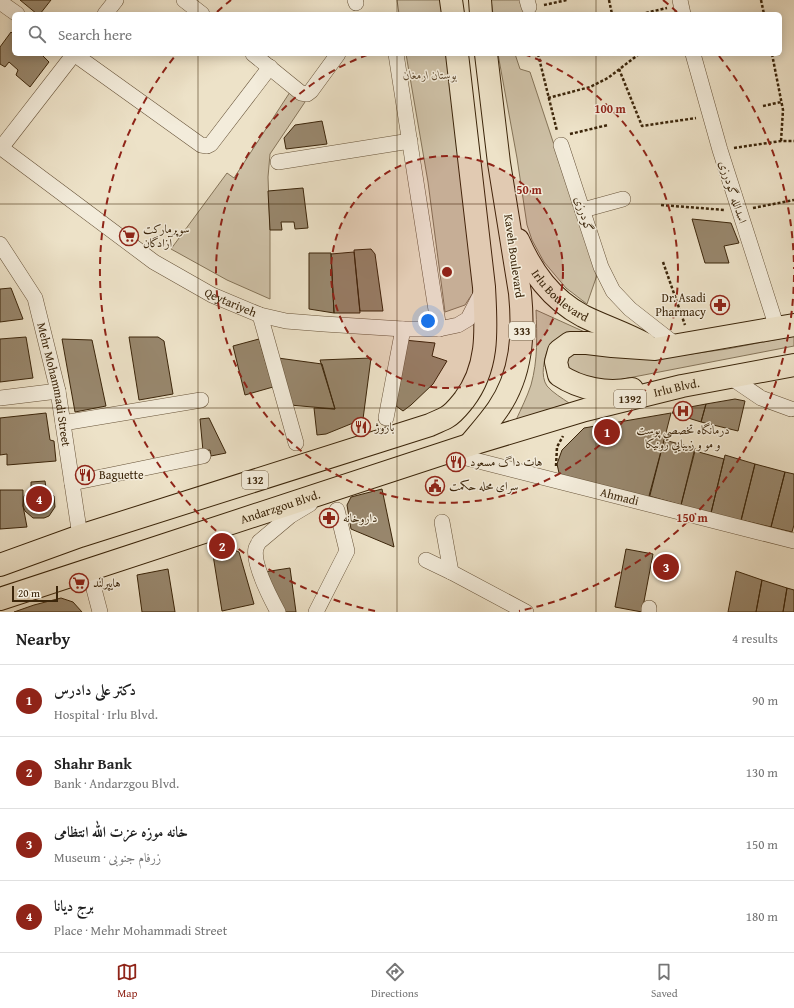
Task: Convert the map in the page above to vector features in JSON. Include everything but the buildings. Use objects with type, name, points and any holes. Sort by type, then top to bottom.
[{"type":"main road","points":[[451,0],[453,12]]},
{"type":"main road","points":[[480,0],[481,12]]},
{"type":"main road","points":[[457,56],[484,287]]},
{"type":"main road","name":"Kaveh Boulevard","points":[[469,445],[490,420],[506,396],[516,371],[520,353],[522,315],[499,163],[486,56]]},
{"type":"main road","name":"Irlu Boulevard","points":[[506,203],[517,238],[527,261],[545,287],[562,303],[582,316],[635,338],[654,349]]},
{"type":"main road","name":"132","points":[[0,566],[80,536],[430,425],[448,417],[469,394],[482,364],[485,348],[484,287]]},
{"type":"main road","points":[[682,386],[655,384],[628,390],[588,388],[571,383],[559,375],[556,362],[559,351],[570,343],[587,343],[654,349],[786,326]]},
{"type":"main road","name":"Irlu Blvd.","points":[[469,445],[585,410],[682,386],[794,365]]},
{"type":"main road","name":"Andarzgou Blvd.","points":[[0,599],[249,517],[335,500],[446,452],[469,445]]},
{"type":"main road","points":[[228,488],[220,497],[220,507],[224,512],[233,517],[249,517]]},
{"type":"main road","points":[[179,504],[187,505],[192,511],[192,528],[187,538]]},
{"type":"street","points":[[107,12],[116,0]]},
{"type":"street","points":[[184,0],[199,12]]},
{"type":"street","points":[[0,2],[14,12]]},
{"type":"street","points":[[1,148],[72,56]]},
{"type":"street","points":[[77,56],[201,145],[207,146],[211,144],[270,67]]},
{"type":"street","points":[[256,56],[301,93],[307,94],[311,92],[337,56]]},
{"type":"street","points":[[396,56],[440,329]]},
{"type":"street","name":"اسدالله گودرزی","points":[[694,56],[720,150],[769,300],[786,326]]},
{"type":"street","points":[[278,162],[410,141]]},
{"type":"street","name":"گودرزی","points":[[560,141],[602,267],[613,291],[630,309],[684,344]]},
{"type":"street","name":"Qeytariyeh","points":[[1,148],[154,262],[212,295],[260,315],[286,321],[404,329],[440,329],[458,325],[468,319],[484,287]]},
{"type":"street","points":[[583,210],[622,199]]},
{"type":"street","name":"Mehr Mohammadi Street","points":[[0,244],[35,298],[58,391],[80,536]]},
{"type":"street","points":[[260,315],[296,443]]},
{"type":"street","points":[[386,418],[404,329]]},
{"type":"street","points":[[730,377],[761,398],[791,409]]},
{"type":"street","points":[[0,398],[58,391]]},
{"type":"street","points":[[63,423],[201,400]]},
{"type":"street","name":"Ahmadi","points":[[446,452],[794,541]]},
{"type":"street","points":[[72,483],[203,456]]},
{"type":"street","points":[[278,612],[268,593],[257,562],[256,547],[259,542],[290,516],[335,500],[347,551],[316,612]]},
{"type":"street","points":[[442,522],[451,572]]},
{"type":"street","points":[[426,560],[526,612]]},
{"type":"street","points":[[89,570],[100,612]]},
{"type":"path","points":[[528,4],[567,0]]},
{"type":"path","points":[[608,0],[611,12]]},
{"type":"path","points":[[761,0],[764,12]]},
{"type":"path","points":[[651,12],[681,6]]},
{"type":"path","points":[[538,56],[560,141],[608,125]]},
{"type":"path","points":[[548,98],[590,87],[608,78],[636,56]]},
{"type":"path","points":[[772,56],[783,110],[780,141]]},
{"type":"path","points":[[619,69],[642,126],[710,116]]},
{"type":"path","points":[[763,106],[781,102]]},
{"type":"path","points":[[720,150],[780,141],[794,141]]},
{"type":"path","points":[[662,204],[739,211],[794,200]]},
{"type":"path","points":[[663,262],[684,344]]},
{"type":"path","points":[[558,480],[555,459],[564,433]]},
{"type":"green space","points":[[397,0],[440,0],[442,12],[399,12]]},
{"type":"green space","points":[[491,0],[523,0],[525,12],[493,12]]},
{"type":"green space","name":"بوستان ارمغان","points":[[406,56],[447,56],[476,288],[465,305],[445,312],[428,182]]},
{"type":"green space","points":[[498,56],[516,56],[520,69],[530,72],[597,275],[587,304],[566,288],[544,262],[532,240],[527,225],[517,158]]},
{"type":"green space","points":[[292,89],[307,99],[270,154],[268,177],[270,299],[227,280],[171,249],[227,173],[234,178]]},
{"type":"green space","points":[[536,310],[598,338],[548,349],[543,368],[545,382],[552,391],[569,403],[516,420],[528,394],[535,366],[537,329]]},
{"type":"green space","points":[[794,336],[794,346],[592,385],[578,383],[563,364],[571,356],[580,352],[655,359],[727,349]]},
{"type":"place","name":"سوپرمارکت آزادگان","points":[[129,236]]},
{"type":"place","name":"Dr. Asadi Pharmacy","points":[[720,305]]},
{"type":"place","name":"درمانگاه تخصصي پوست و مو و زيبايي رونيكا","points":[[683,411]]},
{"type":"place","name":"باروژ","points":[[361,427]]},
{"type":"place","name":"دکتر علی دادرس","points":[[607,432]]},
{"type":"place","name":"هات داگ مسعود","points":[[456,462]]},
{"type":"place","name":"Baguette","points":[[85,475]]},
{"type":"place","name":"سرای محله حکمت","points":[[435,486]]},
{"type":"place","name":"برج دیانا","points":[[39,499]]},
{"type":"place","name":"داروخانه","points":[[329,518]]},
{"type":"place","name":"Shahr Bank","points":[[222,546]]},
{"type":"place","name":"خانه موزه عزت الله انتظامی","points":[[666,567]]},
{"type":"place","name":"هایپرلند","points":[[79,583]]}]
